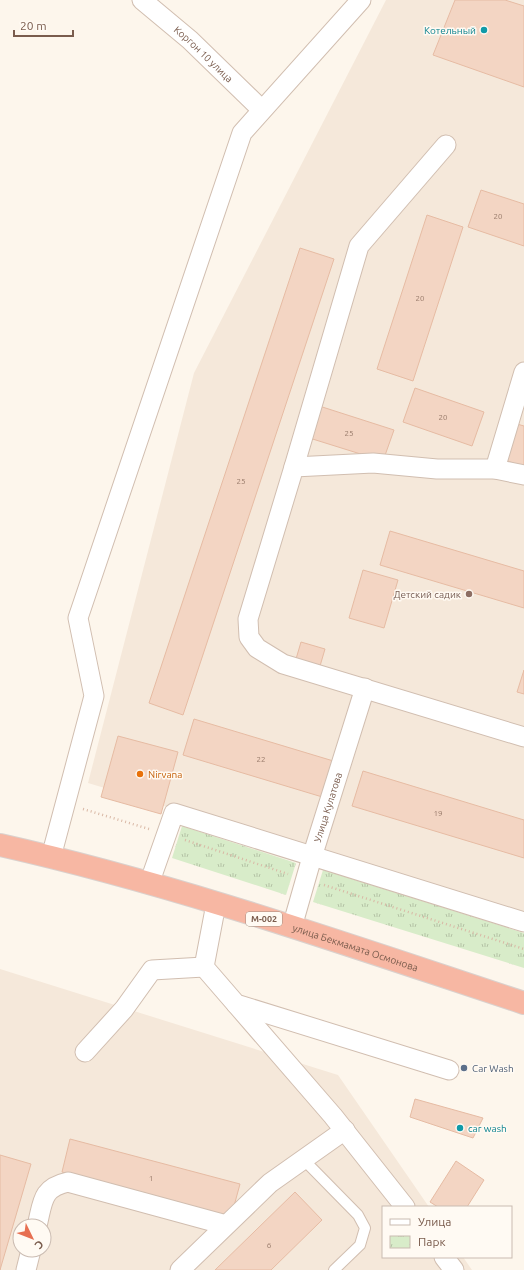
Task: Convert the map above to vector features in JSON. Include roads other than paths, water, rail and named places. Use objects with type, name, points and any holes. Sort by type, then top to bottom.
[{"type":"highway","name":"улица Бекмамата Осмонова","points":[[0,845],[51,857],[216,904],[292,927],[524,1003]]},
{"type":"street","name":"Коргон 10 улица","points":[[142,0],[190,40],[262,110]]},
{"type":"street","points":[[51,857],[94,696],[78,618],[242,133],[361,0]]},
{"type":"street","points":[[446,145],[359,246],[248,619],[249,637],[257,648],[283,664],[524,737]]},
{"type":"street","points":[[495,469],[524,372]]},
{"type":"street","points":[[294,466],[373,463],[437,469],[495,469],[524,475]]},
{"type":"street","name":"Улица Кулатова","points":[[292,927],[312,857],[365,688]]},
{"type":"street","points":[[149,884],[174,813],[524,922]]},
{"type":"street","points":[[204,967],[216,904]]},
{"type":"street","points":[[204,967],[345,1130],[404,1206]]},
{"type":"street","points":[[85,1052],[124,1009],[152,970],[204,967]]},
{"type":"street","points":[[236,1004],[449,1070]]},
{"type":"street","points":[[180,1270],[270,1183],[303,1158],[345,1130]]},
{"type":"street","points":[[39,1218],[45,1193],[56,1184],[68,1182],[226,1225]]},
{"type":"street","points":[[26,1270],[29,1258]]},
{"type":"street","points":[[445,1258],[454,1270]]},
{"type":"lane","points":[[303,1158],[358,1215],[365,1228],[360,1245],[334,1270]]},
{"type":"place","name":"Котельный","points":[[484,30]]},
{"type":"place","name":"Детский садик","points":[[469,594]]},
{"type":"place","name":"Nirvana","points":[[140,774]]},
{"type":"place","name":"Car Wash","points":[[464,1068]]},
{"type":"place","name":"car wash","points":[[460,1128]]}]
